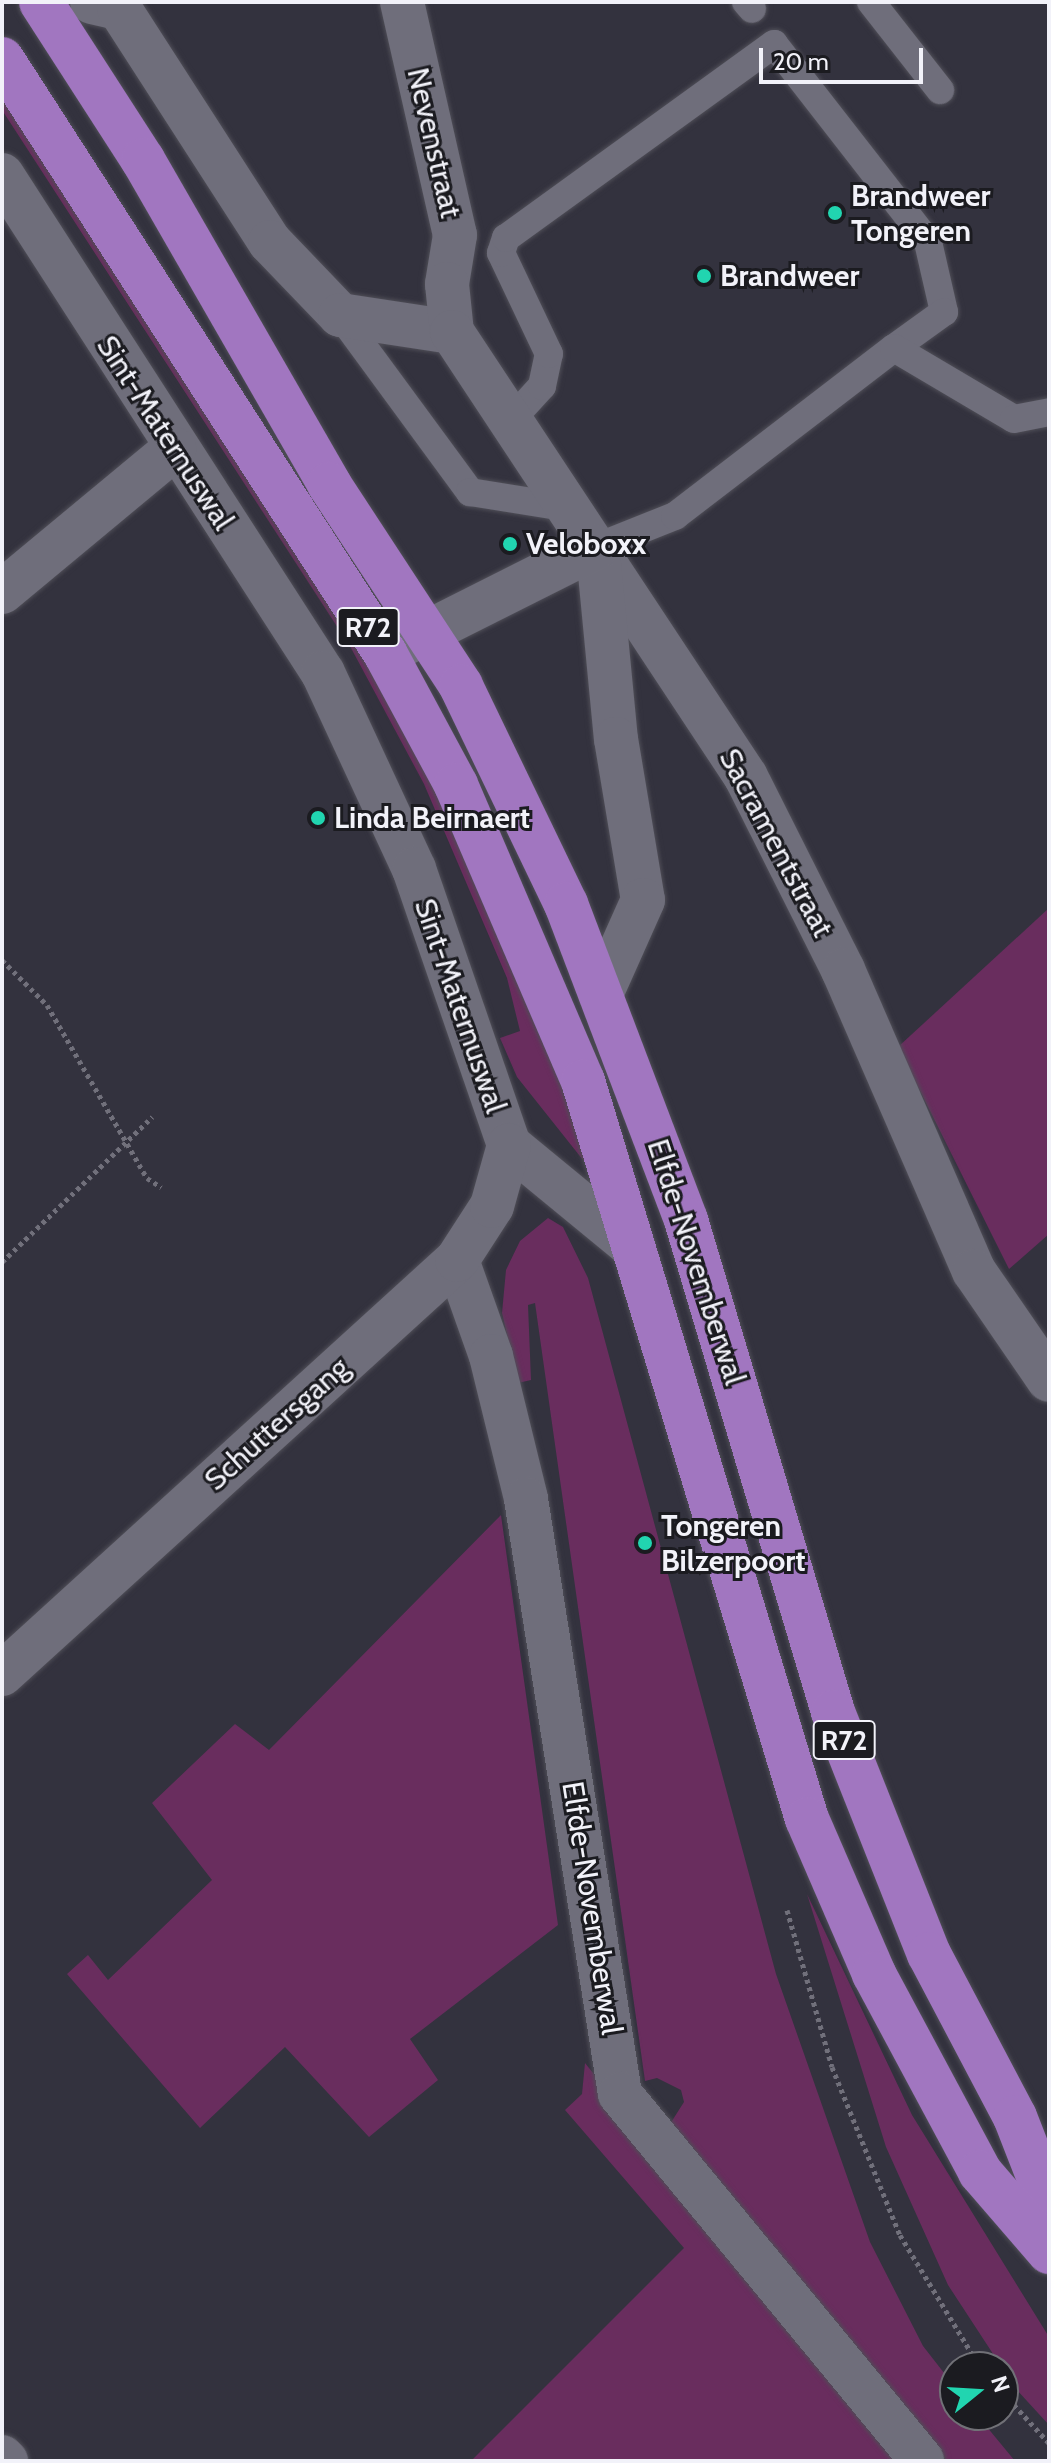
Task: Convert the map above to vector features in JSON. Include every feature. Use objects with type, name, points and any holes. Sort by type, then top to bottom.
[{"type":"main road","name":"R72","points":[[41,2],[479,719],[603,990]]},
{"type":"main road","name":"R72","points":[[2,59],[385,653],[507,894],[583,1081],[633,1247]]},
{"type":"main road","name":"Elfde-Novemberwal","points":[[603,990],[686,1220],[833,1712],[929,1954],[1015,2117],[1049,2204]]},
{"type":"main road","name":"Elfde-Novemberwal","points":[[633,1247],[807,1819],[874,1974],[980,2172],[1049,2252]]},
{"type":"street","points":[[92,2],[119,8],[270,242],[340,315],[452,332]]},
{"type":"street","name":"Nevenstraat","points":[[402,2],[455,235],[447,284],[452,332]]},
{"type":"street","name":"Sint-Maternuswal","points":[[2,175],[174,449],[323,673],[414,869],[509,1145],[633,1247]]},
{"type":"street","name":"Sacramentstraat","points":[[452,332],[597,547],[746,777],[843,970],[974,1271],[1049,1380]]},
{"type":"street","points":[[2,592],[174,449]]},
{"type":"street","points":[[385,653],[597,547],[616,739],[643,900],[603,990]]},
{"type":"street","name":"Schuttersgang","points":[[2,1674],[457,1260],[492,1206],[509,1145]]},
{"type":"street","name":"Elfde-Novemberwal","points":[[457,1260],[491,1356],[526,1499],[620,2094],[922,2461]]},
{"type":"lane","points":[[871,2],[940,90]]},
{"type":"lane","points":[[511,420],[542,386],[549,354],[501,253],[506,238],[774,44],[928,242],[944,312],[675,516],[597,547]]},
{"type":"lane","points":[[340,315],[470,492],[570,508]]},
{"type":"lane","points":[[894,348],[1014,419],[1049,412]]},
{"type":"path","points":[[2,960],[47,1005],[128,1137],[147,1178],[161,1187]]},
{"type":"path","points":[[2,1262],[152,1117]]},
{"type":"path","points":[[1019,2410],[1049,2443]]},
{"type":"shaded area","points":[[2,81],[384,684],[481,879],[592,1155],[583,1160],[517,1077],[500,1038],[520,1031],[507,978],[424,784],[351,648],[2,110]]},
{"type":"shaded area","points":[[1049,908],[1049,1234],[1009,1269],[898,1047]]},
{"type":"shaded area","points":[[548,1218],[563,1227],[588,1278],[776,1974],[870,2242],[923,2346],[939,2366],[939,2431],[990,2431],[1015,2461],[947,2461],[670,2124],[684,2102],[681,2090],[657,2078],[645,2081],[535,1303],[528,1305],[531,1380],[518,1383],[502,1313],[506,1270],[520,1241]]},
{"type":"shaded area","points":[[501,1515],[558,1925],[410,2039],[438,2080],[369,2137],[285,2047],[200,2128],[67,1974],[88,1955],[108,1980],[212,1880],[152,1803],[235,1724],[269,1750]]},
{"type":"shaded area","points":[[807,1894],[912,2115],[1049,2337],[1049,2425],[1019,2392],[1019,2351],[991,2351],[948,2285],[886,2147]]},
{"type":"shaded area","points":[[585,2063],[908,2461],[471,2461],[684,2248],[565,2110],[582,2094]]},
{"type":"place","name":"Brandweer Tongeren","points":[[835,213]]},
{"type":"place","name":"Brandweer","points":[[704,276]]},
{"type":"place","name":"Veloboxx","points":[[510,544]]},
{"type":"place","name":"Linda Beirnaert","points":[[318,818]]},
{"type":"place","name":"Tongeren Bilzerpoort","points":[[645,1543]]}]
